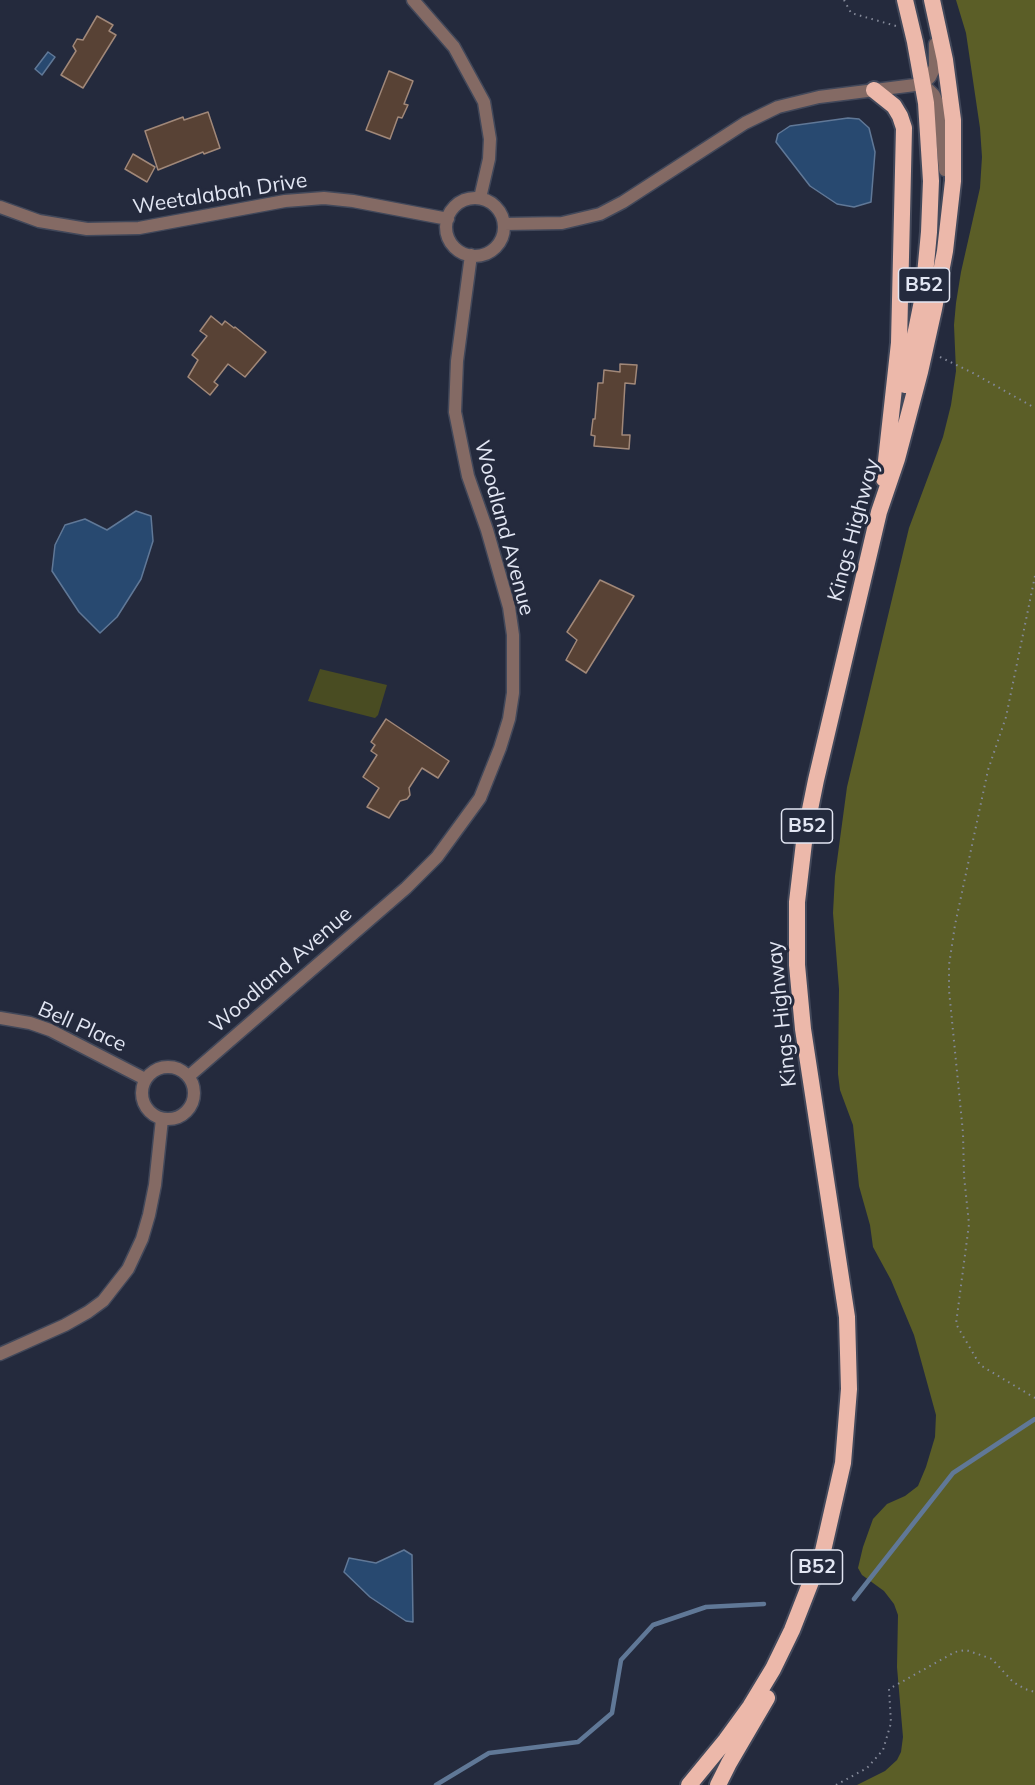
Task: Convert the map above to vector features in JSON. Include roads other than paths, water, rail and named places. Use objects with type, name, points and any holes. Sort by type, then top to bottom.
[{"type":"highway","name":"Kings Highway","points":[[874,90],[894,106],[904,128],[899,343],[883,483],[917,327],[928,252],[931,181],[923,84],[905,0]]},
{"type":"highway","name":"Kings Highway","points":[[689,1785],[726,1740],[757,1696],[780,1655],[803,1605],[823,1551],[838,1491],[848,1420],[850,1366],[844,1287],[799,996],[796,948],[797,902],[803,850],[814,790],[879,512],[897,459],[925,350],[945,251],[953,181],[953,120],[947,68],[932,0]]},
{"type":"highway","points":[[718,1785],[771,1690],[785,1659],[803,1605]]},
{"type":"street","points":[[413,0],[454,47],[484,102],[490,139],[489,159],[480,198]]},
{"type":"street","points":[[504,224],[562,223],[600,214],[623,202],[767,111],[800,100],[923,84],[933,72],[936,62],[927,0]]},
{"type":"street","points":[[923,84],[934,95],[940,114],[946,173],[945,251]]},
{"type":"street","name":"Weetalabah Drive","points":[[0,207],[39,221],[87,229],[139,228],[285,201],[324,198],[353,201],[448,219]]},
{"type":"street","points":[[480,198],[490,202],[498,209],[504,224],[502,237],[495,248],[484,255],[471,255],[460,251],[451,242],[447,231],[448,219],[458,204],[480,198]]},
{"type":"street","name":"Woodland Avenue","points":[[189,1076],[406,888],[438,857],[480,798],[500,747],[509,719],[513,693],[513,635],[509,607],[487,530],[468,476],[455,412],[457,361],[471,255]]},
{"type":"street","name":"Bell Place","points":[[0,1018],[30,1023],[50,1030],[145,1079]]},
{"type":"street","points":[[166,1066],[183,1071],[194,1084],[195,1094],[188,1111],[172,1120],[153,1115],[146,1108],[142,1099],[145,1079],[151,1073],[166,1066]]},
{"type":"street","points":[[0,1354],[65,1325],[88,1312],[103,1301],[128,1269],[142,1239],[149,1215],[155,1185],[162,1119]]},
{"type":"water","points":[[48,52],[55,57],[42,75],[35,69]]},
{"type":"water","points":[[848,118],[859,119],[869,128],[875,152],[871,202],[854,207],[837,204],[810,186],[776,142],[778,134],[790,126]]},
{"type":"water","points":[[136,511],[151,516],[153,541],[141,579],[117,617],[100,633],[79,612],[52,571],[55,545],[65,525],[85,519],[107,530]]},
{"type":"water","points":[[404,1550],[412,1555],[413,1622],[406,1621],[370,1597],[344,1572],[349,1558],[376,1563]]},
{"type":"waterway","points":[[854,1599],[953,1473],[1035,1419]]},
{"type":"waterway","points":[[436,1785],[489,1753],[578,1742],[612,1713],[621,1660],[653,1625],[706,1607],[764,1604]]}]
